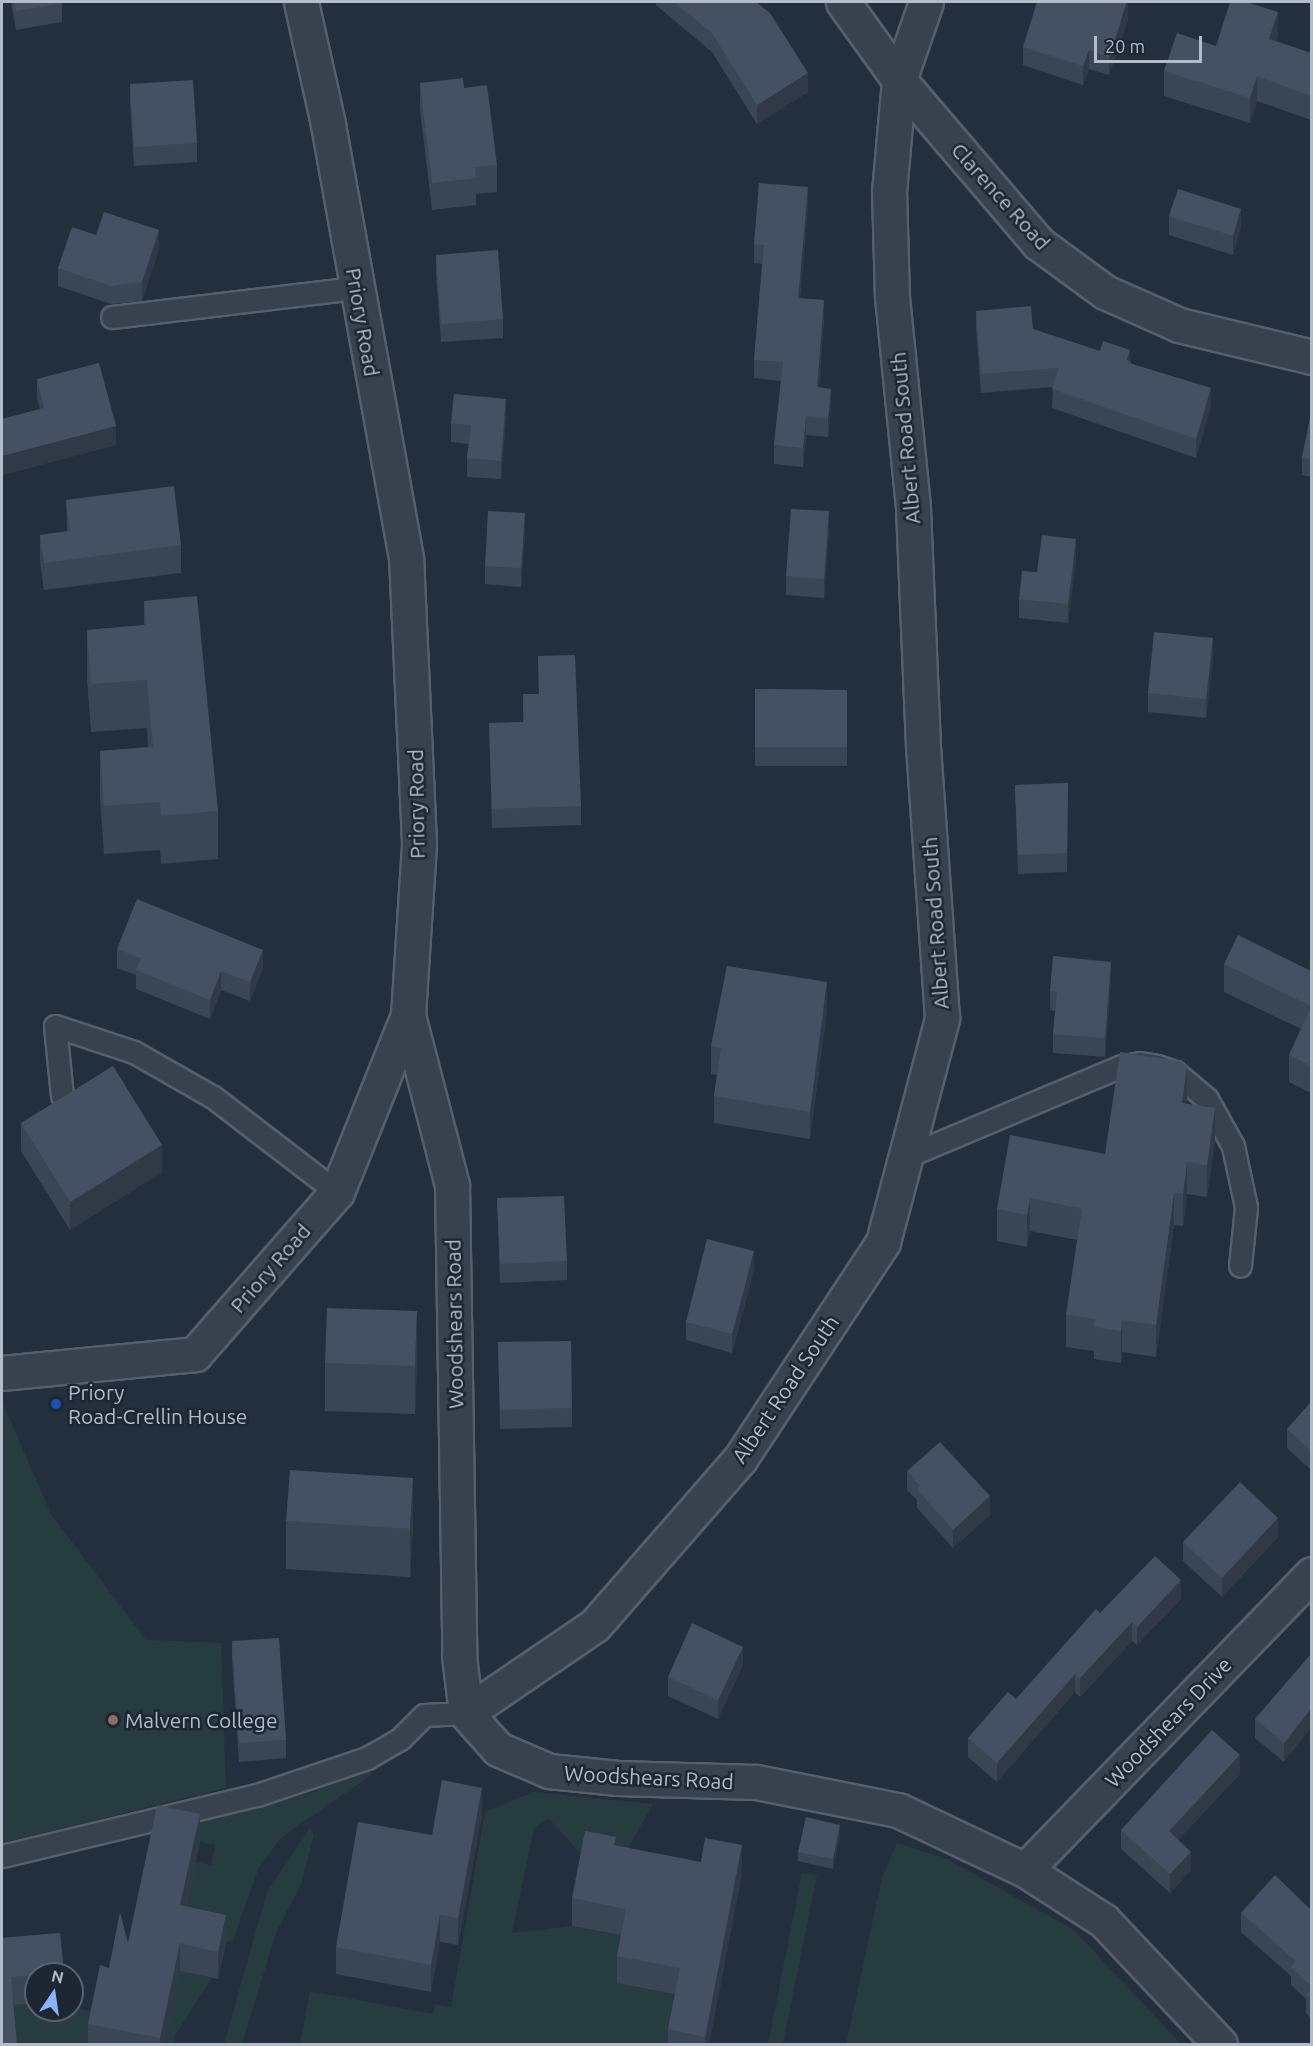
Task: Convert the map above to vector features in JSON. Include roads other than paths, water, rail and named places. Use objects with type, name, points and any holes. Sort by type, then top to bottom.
[{"type":"street","name":"Priory Road","points":[[2,1373],[195,1354],[338,1192],[408,1016],[419,843],[406,558],[357,288],[301,2]]},
{"type":"street","name":"Clarence Road","points":[[843,2],[899,80],[1038,243],[1105,292],[1179,326],[1311,357]]},
{"type":"street","name":"Albert Road South","points":[[466,1713],[595,1625],[740,1459],[883,1242],[942,1018],[923,747],[913,507],[892,298],[889,192],[899,80],[926,2]]},
{"type":"street","name":"Woodshears Road","points":[[408,1016],[452,1185],[459,1656],[466,1713],[498,1749],[549,1771],[618,1778],[756,1782],[853,1798],[898,1810],[1025,1870],[1104,1921],[1220,2044]]},
{"type":"street","name":"Woodshears Drive","points":[[1025,1870],[1311,1574]]},
{"type":"lane","points":[[112,317],[357,288]]},
{"type":"lane","points":[[62,1096],[55,1026],[134,1052],[213,1097],[338,1192]]},
{"type":"lane","points":[[905,1157],[1122,1066],[1140,1063],[1157,1066],[1175,1072],[1200,1092],[1233,1146],[1246,1207],[1240,1266]]},
{"type":"lane","points":[[2,1856],[257,1795],[367,1758],[400,1739],[424,1715],[466,1713]]},
{"type":"place","name":"Priory Road-Crellin House","points":[[56,1404]]},
{"type":"place","name":"Malvern College","points":[[113,1720]]}]
